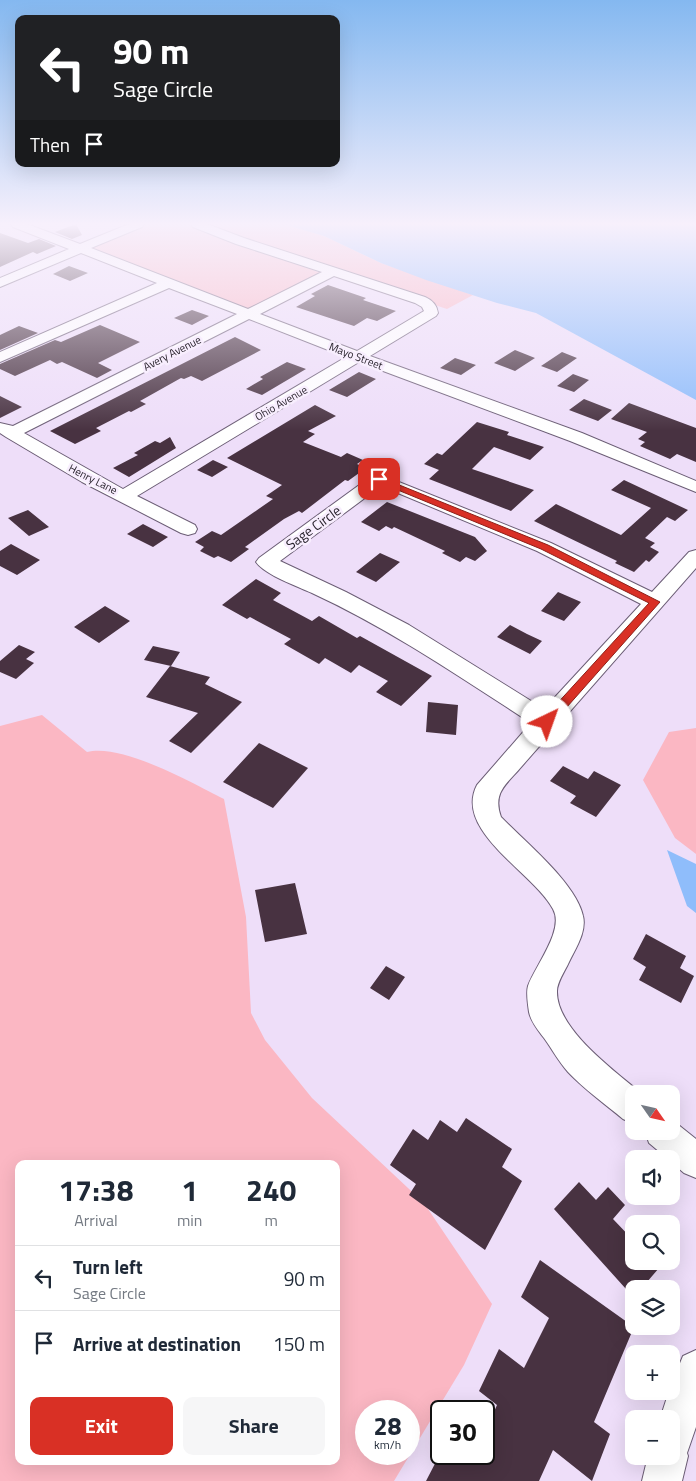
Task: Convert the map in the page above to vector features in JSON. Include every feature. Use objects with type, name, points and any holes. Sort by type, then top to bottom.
[{"type":"street","points":[[0,357],[145,293]]},
{"type":"street","name":"Mayo Street","points":[[194,293],[359,357],[576,436],[696,486]]},
{"type":"street","name":"Avery Avenue","points":[[6,430],[291,293]]},
{"type":"street","name":"Ohio Avenue","points":[[125,495],[431,313],[431,308],[427,304],[398,293]]},
{"type":"street","name":"Henry Lane","points":[[6,430],[88,478],[125,495],[188,529]]},
{"type":"street","name":"Sage Circle","points":[[547,722],[402,630],[266,562],[379,479],[544,547],[655,602]]},
{"type":"street","points":[[625,1100],[579,1061],[544,1012],[542,988],[569,932],[570,918],[566,904],[545,879],[490,823],[484,806],[486,792],[513,759],[696,556]]},
{"type":"street","points":[[672,1140],[696,1161]]},
{"type":"street","points":[[680,1416],[696,1369]]},
{"type":"street","points":[[662,1481],[666,1465]]},
{"type":"shaded area","points":[[206,293],[283,293],[255,308],[246,309]]},
{"type":"shaded area","points":[[399,293],[468,293],[473,295],[447,309]]},
{"type":"shaded area","points":[[42,715],[87,752],[119,753],[137,759],[157,766],[224,799],[246,917],[251,1013],[265,1040],[312,1098],[424,1203],[492,1304],[464,1365],[443,1400],[430,1400],[430,1421],[420,1438],[420,1400],[355,1400],[355,1465],[404,1465],[394,1481],[0,1481],[0,726]]},
{"type":"shaded area","points":[[696,728],[696,854],[675,838],[643,780],[669,732]]},
{"type":"water","points":[[466,293],[696,293],[696,400],[536,313]]},
{"type":"water","points":[[667,850],[696,864],[696,913],[687,906]]},
{"type":"building","points":[[352,293],[366,298],[363,300],[396,311],[377,321],[367,318],[354,326],[296,307],[315,296],[311,294]]},
{"type":"building","points":[[192,310],[209,316],[192,325],[174,318]]},
{"type":"building","points":[[100,325],[140,342],[98,363],[112,370],[97,378],[62,362],[57,364],[50,360],[15,376],[0,369],[0,364],[55,340],[61,342]]},
{"type":"building","points":[[19,326],[38,333],[0,350],[0,335]]},
{"type":"building","points":[[235,337],[261,350],[202,381],[191,376],[184,379],[181,378],[140,401],[146,404],[96,428],[101,431],[75,444],[50,431]]},
{"type":"building","points":[[515,350],[535,358],[515,371],[494,363]]},
{"type":"building","points":[[562,352],[577,358],[557,372],[541,366]]},
{"type":"building","points":[[455,358],[476,365],[461,375],[440,368]]},
{"type":"building","points":[[287,362],[306,369],[262,395],[246,389],[263,379],[260,377]]},
{"type":"building","points":[[359,372],[376,379],[347,397],[329,390]]},
{"type":"building","points":[[573,374],[589,380],[574,392],[557,386]]},
{"type":"building","points":[[0,396],[22,407],[0,418]]},
{"type":"building","points":[[584,399],[612,410],[598,421],[569,410]]},
{"type":"building","points":[[629,403],[696,428],[696,462],[677,454],[670,459],[640,446],[645,442],[638,439],[647,432],[611,419]]},
{"type":"building","points":[[315,405],[336,416],[308,431],[315,434],[303,442],[341,457],[347,453],[363,460],[357,464],[366,468],[348,481],[345,480],[302,513],[299,511],[284,519],[245,547],[249,549],[231,562],[218,556],[214,558],[200,551],[204,547],[195,542],[212,531],[221,535],[273,499],[266,496],[282,485],[227,458]]},
{"type":"building","points":[[477,422],[509,432],[507,435],[544,447],[530,460],[494,447],[472,469],[534,490],[511,511],[429,479],[439,470],[424,464],[437,453],[442,455]]},
{"type":"building","points":[[170,437],[176,448],[129,477],[113,468],[138,455],[134,453],[155,441],[160,443]]},
{"type":"building","points":[[213,460],[228,467],[212,477],[197,470]]},
{"type":"building","points":[[624,480],[688,510],[675,521],[667,517],[645,538],[655,543],[650,547],[659,552],[649,562],[646,560],[634,572],[615,563],[617,561],[534,521],[556,504],[621,535],[651,508],[611,490]]},
{"type":"building","points":[[387,502],[475,537],[487,551],[475,561],[466,557],[460,562],[442,553],[445,551],[394,527],[392,529],[386,526],[379,531],[361,522]]},
{"type":"building","points":[[28,510],[49,527],[29,536],[8,518]]},
{"type":"building","points":[[143,524],[168,537],[153,547],[127,534]]},
{"type":"building","points":[[11,544],[40,560],[17,575],[0,566],[0,551]]},
{"type":"building","points":[[380,553],[400,562],[376,582],[356,572]]},
{"type":"building","points":[[256,579],[281,593],[273,600],[312,621],[319,616],[357,638],[360,636],[432,676],[401,706],[376,692],[388,681],[359,665],[351,673],[325,658],[319,664],[284,644],[291,639],[250,617],[247,619],[222,605]]},
{"type":"building","points":[[558,592],[581,602],[564,621],[541,611]]},
{"type":"building","points":[[105,606],[130,621],[99,643],[74,627]]},
{"type":"building","points":[[510,625],[542,641],[530,654],[497,637]]},
{"type":"building","points":[[19,645],[35,652],[26,659],[34,663],[16,679],[0,672],[0,661]]},
{"type":"building","points":[[153,646],[180,652],[171,666],[144,660]]},
{"type":"building","points":[[170,666],[210,677],[205,684],[242,702],[191,753],[169,741],[198,713],[146,697]]},
{"type":"building","points":[[428,702],[458,705],[456,735],[426,732]]},
{"type":"building","points":[[259,743],[308,768],[273,808],[223,782]]},
{"type":"building","points":[[563,766],[588,779],[594,771],[621,785],[596,817],[570,803],[576,796],[550,781]]},
{"type":"building","points":[[295,883],[307,934],[265,942],[255,890]]},
{"type":"building","points":[[646,934],[686,956],[680,968],[694,976],[681,1003],[639,980],[646,967],[633,959]]},
{"type":"building","points":[[386,966],[405,977],[389,1000],[370,988]]},
{"type":"building","points":[[466,1118],[512,1149],[502,1167],[522,1181],[485,1250],[409,1195],[416,1184],[390,1165],[413,1129],[428,1140],[440,1120],[457,1132]]},
{"type":"building","points":[[579,1182],[596,1200],[608,1187],[625,1205],[613,1219],[625,1232],[625,1270],[657,1270],[649,1280],[625,1280],[625,1288],[554,1209]]},
{"type":"building","points":[[540,1260],[625,1321],[625,1335],[631,1335],[594,1422],[610,1434],[592,1481],[553,1450],[539,1481],[426,1481],[434,1465],[495,1465],[495,1409],[497,1405],[495,1400],[491,1400],[479,1391],[499,1349],[524,1368],[549,1318],[521,1297]]},
{"type":"route","points":[[379,479],[544,547],[655,602],[547,722]]}]
